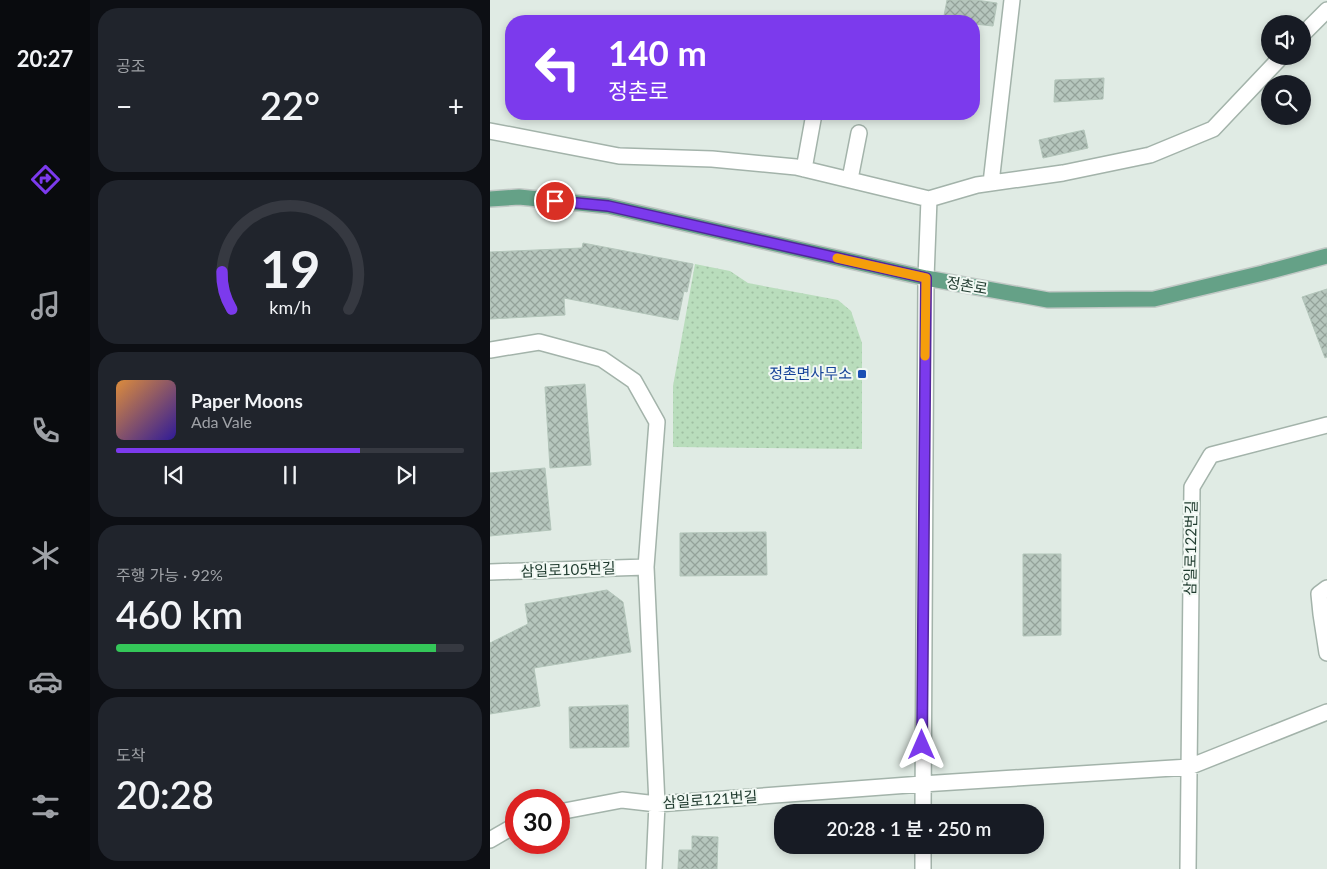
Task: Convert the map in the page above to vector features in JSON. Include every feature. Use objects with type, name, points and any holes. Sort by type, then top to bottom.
[{"type":"main road","name":"정촌로","points":[[490,199],[519,197],[608,206],[926,278],[1048,300],[1154,299],[1327,256]]},
{"type":"street","points":[[991,183],[1012,0]]},
{"type":"street","points":[[1311,26],[1327,10]]},
{"type":"street","points":[[490,131],[619,156],[712,159],[804,169],[929,199],[977,185],[1063,173],[1150,155],[1212,129],[1273,65]]},
{"type":"street","points":[[804,169],[813,120]]},
{"type":"street","points":[[850,179],[858,133]]},
{"type":"street","points":[[923,804],[926,278],[929,199]]},
{"type":"street","points":[[490,350],[539,342],[602,359],[634,381],[657,422],[646,567],[657,804],[654,869]]},
{"type":"street","name":"삼일로122번길","points":[[1188,869],[1192,487],[1211,455],[1327,425]]},
{"type":"street","name":"삼일로105번길","points":[[490,572],[646,567]]},
{"type":"street","points":[[1327,588],[1319,594],[1324,616],[1327,653]]},
{"type":"street","points":[[922,784],[1189,767],[1327,712]]},
{"type":"street","name":"삼일로121번길","points":[[570,810],[622,800],[657,804],[922,784]]},
{"type":"street","points":[[490,840],[505,832]]},
{"type":"street","points":[[923,854],[923,869]]},
{"type":"green space","points":[[695,264],[730,271],[748,283],[838,300],[851,311],[862,343],[862,449],[673,447],[673,386]]},
{"type":"building","points":[[947,0],[976,0],[997,3],[993,26],[980,25],[980,15],[944,15]]},
{"type":"building","points":[[1104,78],[1103,99],[1054,102],[1055,80]]},
{"type":"building","points":[[1084,130],[1088,148],[1043,158],[1039,140]]},
{"type":"building","points":[[583,243],[693,264],[687,292],[684,291],[678,320],[564,298],[565,315],[490,319],[490,252],[582,248]]},
{"type":"building","points":[[1327,289],[1327,357],[1325,358],[1302,297]]},
{"type":"building","points":[[585,384],[591,465],[550,468],[545,387]]},
{"type":"building","points":[[545,468],[551,530],[490,536],[490,473]]},
{"type":"building","points":[[766,532],[767,575],[680,576],[680,533]]},
{"type":"building","points":[[1023,554],[1061,554],[1061,635],[1023,636]]},
{"type":"building","points":[[607,590],[623,602],[631,652],[534,668],[540,706],[490,714],[490,643],[528,624],[525,604]]},
{"type":"building","points":[[628,705],[629,747],[570,748],[569,707]]},
{"type":"building","points":[[692,836],[718,837],[717,869],[678,869],[679,850],[692,850]]},
{"type":"slow traffic","points":[[837,258],[926,278],[925,356]]},
{"type":"place","name":"정촌면사무소","points":[[862,374]]},
{"type":"route","points":[[555,201],[608,206],[926,278],[922,745]]}]
